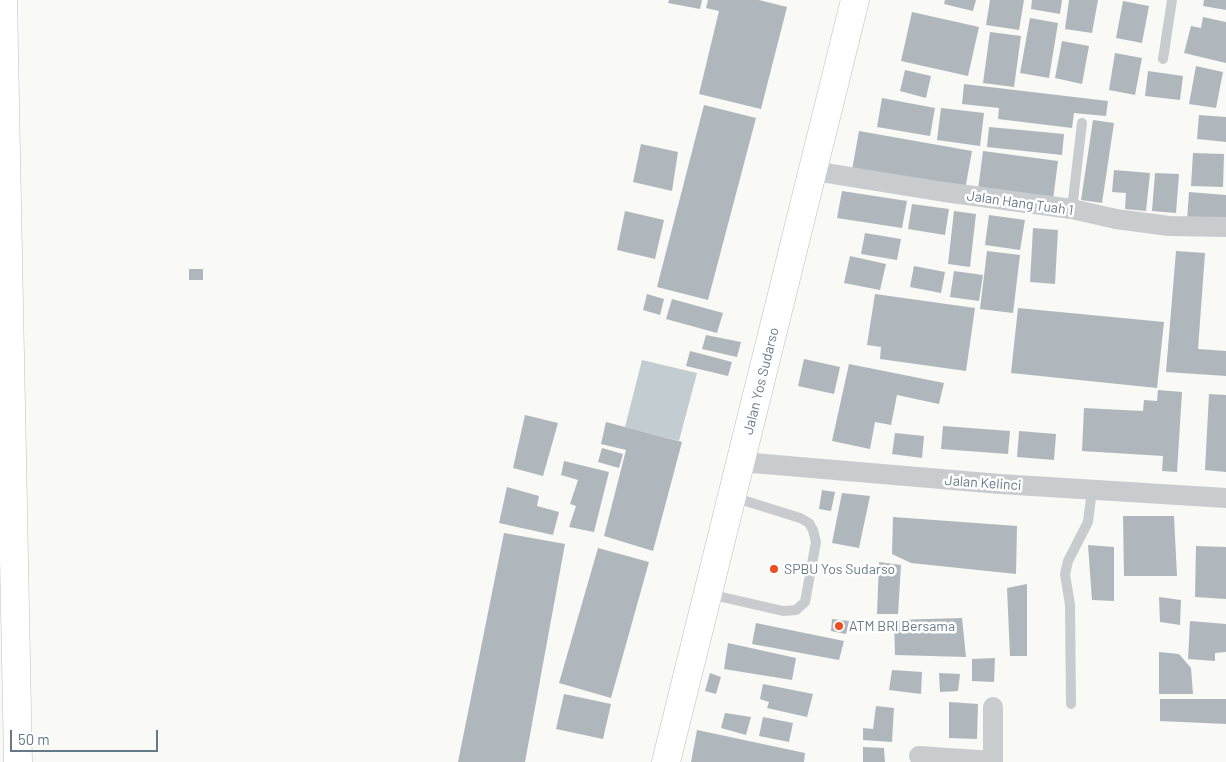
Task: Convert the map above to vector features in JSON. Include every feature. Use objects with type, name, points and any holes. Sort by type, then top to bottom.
[{"type":"main road","points":[[3,0],[18,762]]},
{"type":"main road","name":"Jalan Yos Sudarso","points":[[666,762],[856,0]]},
{"type":"street","name":"Jalan Hang Tuah 1","points":[[814,171],[944,192],[1072,209],[1116,219],[1170,226],[1226,227]]},
{"type":"street","name":"Jalan Kelinci","points":[[741,462],[1000,484],[1226,498]]},
{"type":"street","points":[[919,756],[993,761],[993,707]]},
{"type":"lane","points":[[1163,59],[1172,0]]},
{"type":"lane","points":[[1072,209],[1082,123]]},
{"type":"lane","points":[[1071,704],[1070,605],[1065,574],[1068,560],[1088,522],[1092,490]]},
{"type":"lane","points":[[708,593],[783,611],[796,610],[805,602],[816,542],[809,523],[800,518],[732,496]]},
{"type":"shaded area","points":[[642,360],[697,373],[679,441],[625,427]]},
{"type":"building","points":[[669,0],[702,0],[700,9],[668,3]]},
{"type":"building","points":[[708,0],[759,0],[787,7],[761,109],[699,94],[719,11],[706,8]]},
{"type":"building","points":[[945,0],[976,0],[973,11],[944,4]]},
{"type":"building","points":[[990,0],[1024,0],[1019,30],[986,25]]},
{"type":"building","points":[[1032,0],[1062,0],[1060,14],[1031,9]]},
{"type":"building","points":[[1069,0],[1098,0],[1092,33],[1065,29]]},
{"type":"building","points":[[1204,0],[1226,0],[1226,10],[1203,6]]},
{"type":"building","points":[[1123,1],[1149,6],[1142,43],[1116,38]]},
{"type":"building","points":[[912,12],[979,27],[968,76],[901,61]]},
{"type":"building","points":[[1203,17],[1226,22],[1226,63],[1184,53],[1191,26],[1201,28]]},
{"type":"building","points":[[1030,18],[1058,23],[1049,78],[1020,73]]},
{"type":"building","points":[[990,32],[1021,36],[1014,87],[983,83]]},
{"type":"building","points":[[1062,41],[1089,46],[1082,84],[1055,78]]},
{"type":"building","points":[[1115,53],[1142,58],[1135,95],[1109,90]]},
{"type":"building","points":[[1196,66],[1223,72],[1216,108],[1189,104]]},
{"type":"building","points":[[905,70],[931,76],[926,98],[900,91]]},
{"type":"building","points":[[1148,71],[1183,76],[1180,100],[1145,96]]},
{"type":"building","points":[[964,84],[1108,101],[1106,116],[1074,113],[1072,128],[998,119],[999,108],[962,104]]},
{"type":"building","points":[[882,98],[935,108],[930,136],[877,127]]},
{"type":"building","points":[[704,105],[756,118],[708,300],[657,287]]},
{"type":"building","points":[[941,108],[984,113],[980,146],[937,140]]},
{"type":"building","points":[[1199,115],[1226,117],[1226,142],[1197,139]]},
{"type":"building","points":[[1093,120],[1114,123],[1102,203],[1081,200]]},
{"type":"building","points":[[989,127],[1064,134],[1062,155],[987,147]]},
{"type":"building","points":[[859,131],[972,151],[965,190],[852,170]]},
{"type":"building","points":[[641,144],[678,152],[672,191],[633,182]]},
{"type":"building","points":[[983,151],[1058,161],[1053,200],[978,190]]},
{"type":"building","points":[[1193,153],[1224,154],[1223,187],[1191,186]]},
{"type":"building","points":[[1114,170],[1150,173],[1146,211],[1125,209],[1126,193],[1112,192]]},
{"type":"building","points":[[1155,173],[1179,174],[1176,213],[1152,211]]},
{"type":"building","points":[[842,191],[907,201],[902,228],[837,218]]},
{"type":"building","points":[[1189,192],[1226,195],[1226,224],[1187,221]]},
{"type":"building","points":[[912,204],[949,209],[945,235],[908,229]]},
{"type":"building","points":[[625,211],[664,220],[655,259],[617,250]]},
{"type":"building","points":[[954,211],[976,214],[970,267],[948,264]]},
{"type":"building","points":[[989,215],[1025,220],[1020,250],[985,245]]},
{"type":"building","points":[[1033,228],[1058,230],[1055,284],[1030,282]]},
{"type":"building","points":[[865,233],[901,239],[897,260],[861,254]]},
{"type":"building","points":[[987,251],[1020,255],[1013,313],[980,309]]},
{"type":"building","points":[[1176,251],[1205,253],[1198,349],[1226,351],[1226,376],[1166,372]]},
{"type":"building","points":[[850,256],[886,264],[880,290],[844,283]]},
{"type":"building","points":[[914,266],[945,272],[941,293],[910,287]]},
{"type":"building","points":[[189,269],[203,269],[203,280],[189,280]]},
{"type":"building","points":[[954,271],[983,275],[979,301],[950,297]]},
{"type":"building","points":[[647,294],[664,299],[660,315],[643,310]]},
{"type":"building","points":[[875,294],[975,308],[966,371],[880,359],[881,347],[867,345]]},
{"type":"building","points":[[672,299],[723,313],[717,333],[666,319]]},
{"type":"building","points":[[1018,308],[1164,322],[1157,388],[1011,373]]},
{"type":"building","points":[[706,335],[741,342],[737,357],[702,349]]},
{"type":"building","points":[[690,351],[732,362],[728,376],[686,366]]},
{"type":"building","points":[[804,359],[840,367],[834,394],[798,386]]},
{"type":"building","points":[[849,364],[944,383],[939,404],[897,395],[891,425],[875,422],[870,449],[832,441]]},
{"type":"building","points":[[1158,390],[1182,392],[1177,472],[1162,471],[1163,456],[1082,451],[1084,408],[1143,411],[1144,400],[1157,401]]},
{"type":"building","points":[[1209,394],[1226,395],[1226,472],[1205,470]]},
{"type":"building","points":[[525,415],[558,423],[543,476],[513,468]]},
{"type":"building","points":[[606,422],[682,442],[653,551],[604,536],[626,450],[601,444]]},
{"type":"building","points":[[943,426],[1010,431],[1008,454],[941,449]]},
{"type":"building","points":[[1019,431],[1056,434],[1054,460],[1017,457]]},
{"type":"building","points":[[895,433],[924,436],[922,458],[892,454]]},
{"type":"building","points":[[602,448],[623,454],[619,468],[598,462]]},
{"type":"building","points":[[564,461],[609,472],[594,532],[569,527],[576,506],[570,504],[578,480],[561,475]]},
{"type":"building","points":[[507,487],[539,496],[537,506],[559,512],[553,535],[499,523]]},
{"type":"building","points":[[822,490],[835,492],[831,511],[819,509]]},
{"type":"building","points":[[842,493],[870,496],[859,548],[832,543]]},
{"type":"building","points":[[1123,516],[1174,516],[1177,576],[1124,576]]},
{"type":"building","points":[[893,517],[1017,526],[1016,574],[911,563],[892,554]]},
{"type":"building","points":[[504,533],[565,544],[525,762],[458,762]]},
{"type":"building","points":[[1088,545],[1114,547],[1114,601],[1092,600]]},
{"type":"building","points":[[1196,546],[1226,547],[1226,599],[1195,597]]},
{"type":"building","points":[[598,548],[649,562],[611,698],[559,683]]},
{"type":"building","points":[[879,562],[901,565],[898,614],[877,614]]},
{"type":"building","points":[[1027,584],[1027,656],[1010,656],[1007,588]]},
{"type":"building","points":[[1159,597],[1181,600],[1180,625],[1160,622]]},
{"type":"building","points":[[962,618],[966,657],[895,655],[894,620]]},
{"type":"building","name":"ATM BRI Bersama","points":[[832,619],[849,621],[846,634],[831,631]]},
{"type":"building","points":[[1190,621],[1226,624],[1226,652],[1215,653],[1215,661],[1188,659]]},
{"type":"building","points":[[756,623],[844,641],[839,660],[752,644]]},
{"type":"building","points":[[728,643],[796,658],[792,680],[724,669]]},
{"type":"building","points":[[1159,652],[1179,654],[1191,668],[1193,694],[1159,694]]},
{"type":"building","points":[[995,658],[994,682],[972,681],[972,659]]},
{"type":"building","points":[[892,670],[922,672],[921,694],[889,690]]},
{"type":"building","points":[[710,673],[721,677],[716,694],[705,691]]},
{"type":"building","points":[[939,673],[960,674],[958,691],[940,692]]},
{"type":"building","points":[[763,684],[813,694],[807,717],[767,708],[769,702],[760,699]]},
{"type":"building","points":[[564,694],[611,704],[603,739],[556,729]]},
{"type":"building","points":[[1160,699],[1226,699],[1226,724],[1160,721]]},
{"type":"building","points":[[949,702],[978,704],[977,739],[949,738]]},
{"type":"building","points":[[876,706],[894,708],[892,742],[863,740],[863,728],[873,729]]},
{"type":"building","points":[[725,713],[751,717],[746,735],[721,728]]},
{"type":"building","points":[[763,717],[793,723],[789,742],[759,736]]},
{"type":"building","points":[[697,730],[805,753],[804,762],[691,762]]},
{"type":"building","points":[[863,747],[884,748],[885,762],[863,762]]},
{"type":"place","name":"SPBU Yos Sudarso","points":[[774,569]]},
{"type":"place","name":"ATM BRI Bersama","points":[[839,626]]}]
